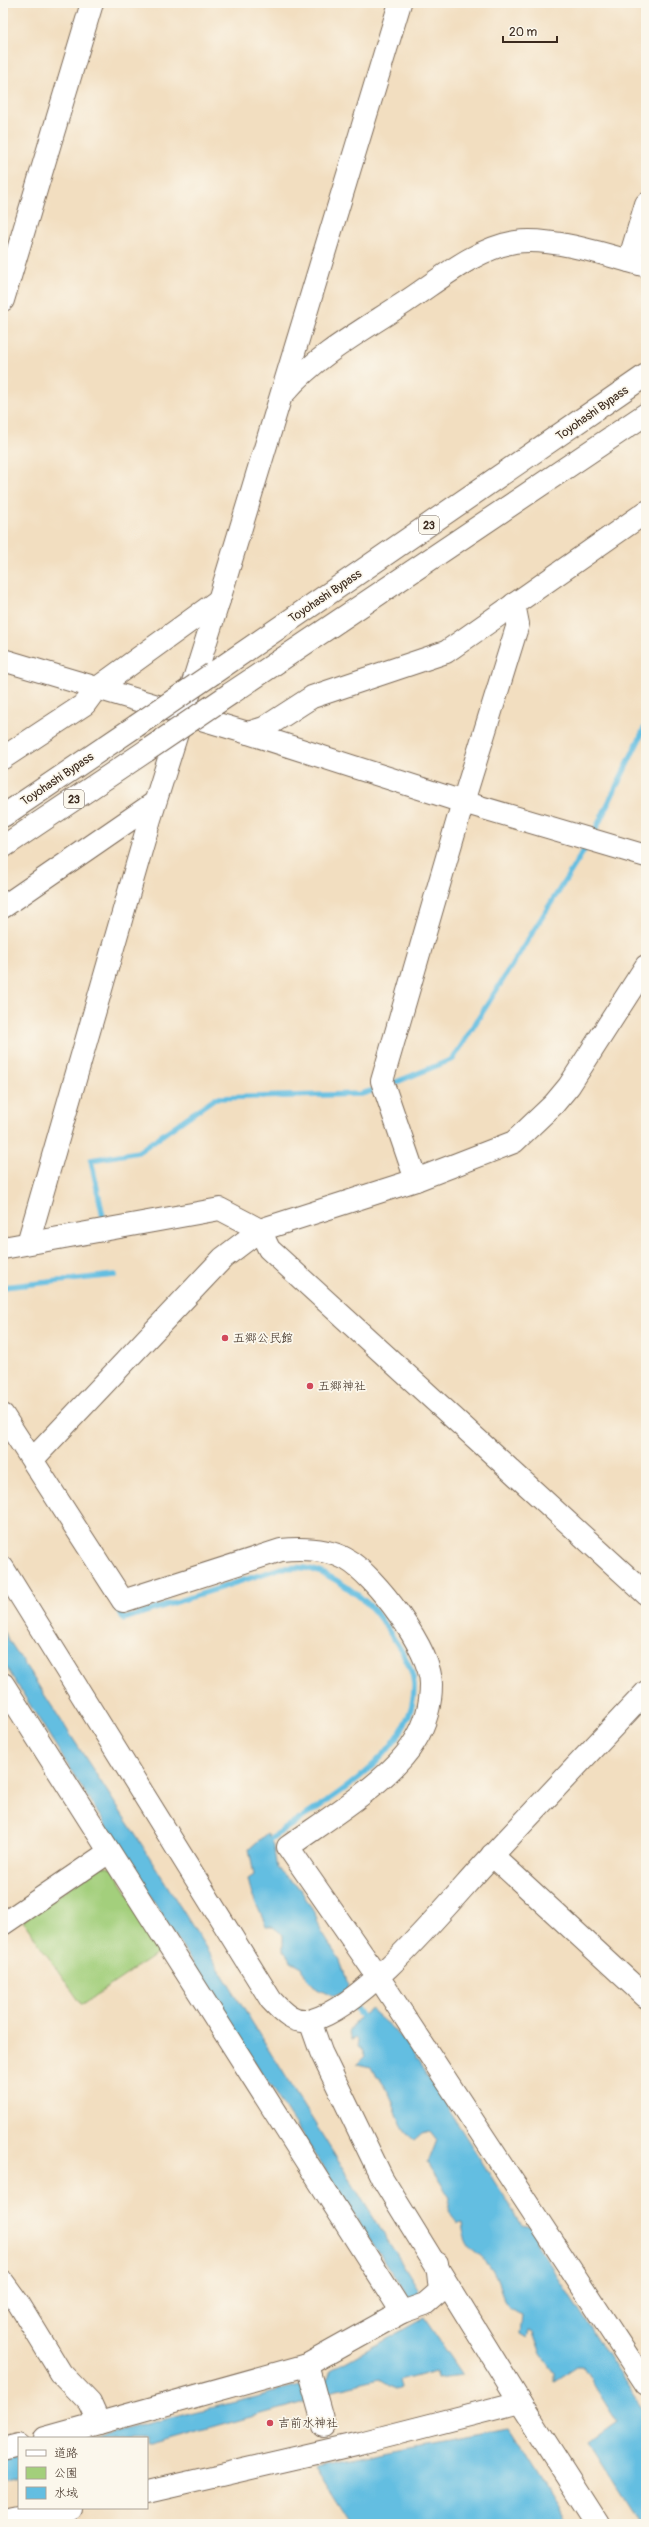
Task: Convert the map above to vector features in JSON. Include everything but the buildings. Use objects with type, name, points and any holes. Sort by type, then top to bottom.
[{"type":"main road","points":[[3,300],[92,3]]},
{"type":"main road","points":[[28,1243],[154,804],[219,600],[400,3]]},
{"type":"main road","points":[[282,394],[300,374],[338,346],[470,259],[498,247],[516,242],[552,243],[638,264],[646,204]]},
{"type":"main road","name":"Toyohashi Bypass","points":[[3,816],[646,375]]},
{"type":"main road","name":"23","points":[[3,847],[646,414]]},
{"type":"main road","points":[[248,733],[264,728],[312,697],[446,652],[646,512]]},
{"type":"main road","points":[[3,758],[85,704],[96,689],[219,600]]},
{"type":"main road","points":[[416,1180],[384,1087],[463,802],[518,624],[514,604]]},
{"type":"main road","points":[[3,660],[96,689],[248,733],[463,802],[646,856]]},
{"type":"main road","points":[[3,907],[154,804]]},
{"type":"main road","points":[[33,1459],[223,1258],[260,1230],[416,1180],[514,1142],[554,1104],[569,1086],[646,966]]},
{"type":"main road","points":[[3,1248],[220,1208],[260,1230],[269,1248],[646,1594]]},
{"type":"main road","points":[[3,1415],[33,1459],[123,1601],[281,1550],[302,1548],[346,1559],[376,1587],[410,1630],[425,1658],[432,1683],[427,1716],[415,1742],[399,1762],[379,1780],[288,1847],[378,1978],[646,2384]]},
{"type":"main road","points":[[3,1568],[271,2000],[285,2015],[297,2021],[310,2021],[333,2011],[378,1978],[646,1692]]},
{"type":"main road","points":[[3,1684],[402,2312]]},
{"type":"main road","points":[[3,1924],[109,1852]]},
{"type":"main road","points":[[492,1855],[646,1997]]},
{"type":"main road","points":[[310,2021],[321,2052],[382,2178],[436,2263],[520,2402],[598,2524]]},
{"type":"main road","points":[[49,2437],[307,2365],[402,2312],[425,2304],[440,2291],[436,2263]]},
{"type":"main road","points":[[3,2282],[19,2304],[61,2373],[90,2403],[99,2423]]},
{"type":"main road","points":[[307,2365],[324,2426]]},
{"type":"main road","points":[[148,2492],[360,2443],[520,2402]]},
{"type":"main road","points":[[3,2449],[18,2445]]},
{"type":"main road","points":[[3,2507],[18,2504]]},
{"type":"main road","points":[[3,2522],[58,2509]]},
{"type":"green space","points":[[101,1865],[111,1867],[164,1949],[82,2005],[23,1921]]},
{"type":"water","points":[[3,1631],[142,1845],[424,2299],[412,2304],[243,2044],[3,1662]]},
{"type":"water","points":[[267,1833],[273,1845],[277,1868],[301,1890],[316,1916],[321,1931],[340,1961],[348,1983],[347,1990],[332,1996],[317,1989],[308,1979],[302,1967],[291,1961],[283,1950],[283,1935],[272,1926],[266,1926],[251,1892],[248,1879],[254,1875],[249,1849]]},
{"type":"water","points":[[371,2009],[393,2028],[410,2049],[522,2225],[530,2227],[536,2235],[535,2242],[646,2413],[646,2524],[641,2524],[589,2442],[617,2422],[582,2366],[577,2366],[554,2381],[554,2372],[541,2354],[533,2332],[529,2330],[527,2338],[520,2334],[522,2315],[510,2307],[506,2302],[496,2276],[487,2263],[469,2246],[466,2241],[462,2222],[457,2223],[448,2212],[450,2198],[428,2163],[437,2140],[430,2131],[422,2133],[414,2140],[409,2136],[400,2122],[388,2091],[379,2078],[376,2077],[371,2067],[357,2064],[365,2056],[362,2049],[357,2046],[358,2040],[356,2038],[352,2040],[349,2033],[355,2021]]},
{"type":"water","points":[[424,2318],[463,2375],[437,2378],[436,2371],[399,2381],[401,2387],[396,2389],[380,2379],[329,2391],[308,2401],[148,2446],[148,2437],[94,2437],[328,2379],[331,2370]]},
{"type":"water","points":[[508,2429],[567,2524],[350,2524],[313,2466]]},
{"type":"water","points":[[18,2456],[18,2479],[3,2483],[3,2460]]},
{"type":"waterway","points":[[593,835],[646,725]]},
{"type":"waterway","points":[[389,1085],[453,1059],[588,844]]},
{"type":"waterway","points":[[104,1221],[91,1160],[138,1152],[215,1098],[361,1094],[381,1088]]},
{"type":"waterway","points":[[3,1287],[115,1275]]},
{"type":"waterway","points":[[115,1605],[124,1619],[281,1568],[305,1568],[326,1575],[358,1595],[375,1612],[396,1642],[410,1668],[414,1684],[411,1710],[400,1733],[383,1755],[362,1775],[314,1810],[270,1839],[267,1845]]},
{"type":"waterway","points":[[353,2004],[365,2021]]},
{"type":"place","name":"五郷公民館","points":[[225,1338]]},
{"type":"place","name":"五郷神社","points":[[310,1386]]},
{"type":"place","name":"吉前水神社","points":[[270,2423]]}]
